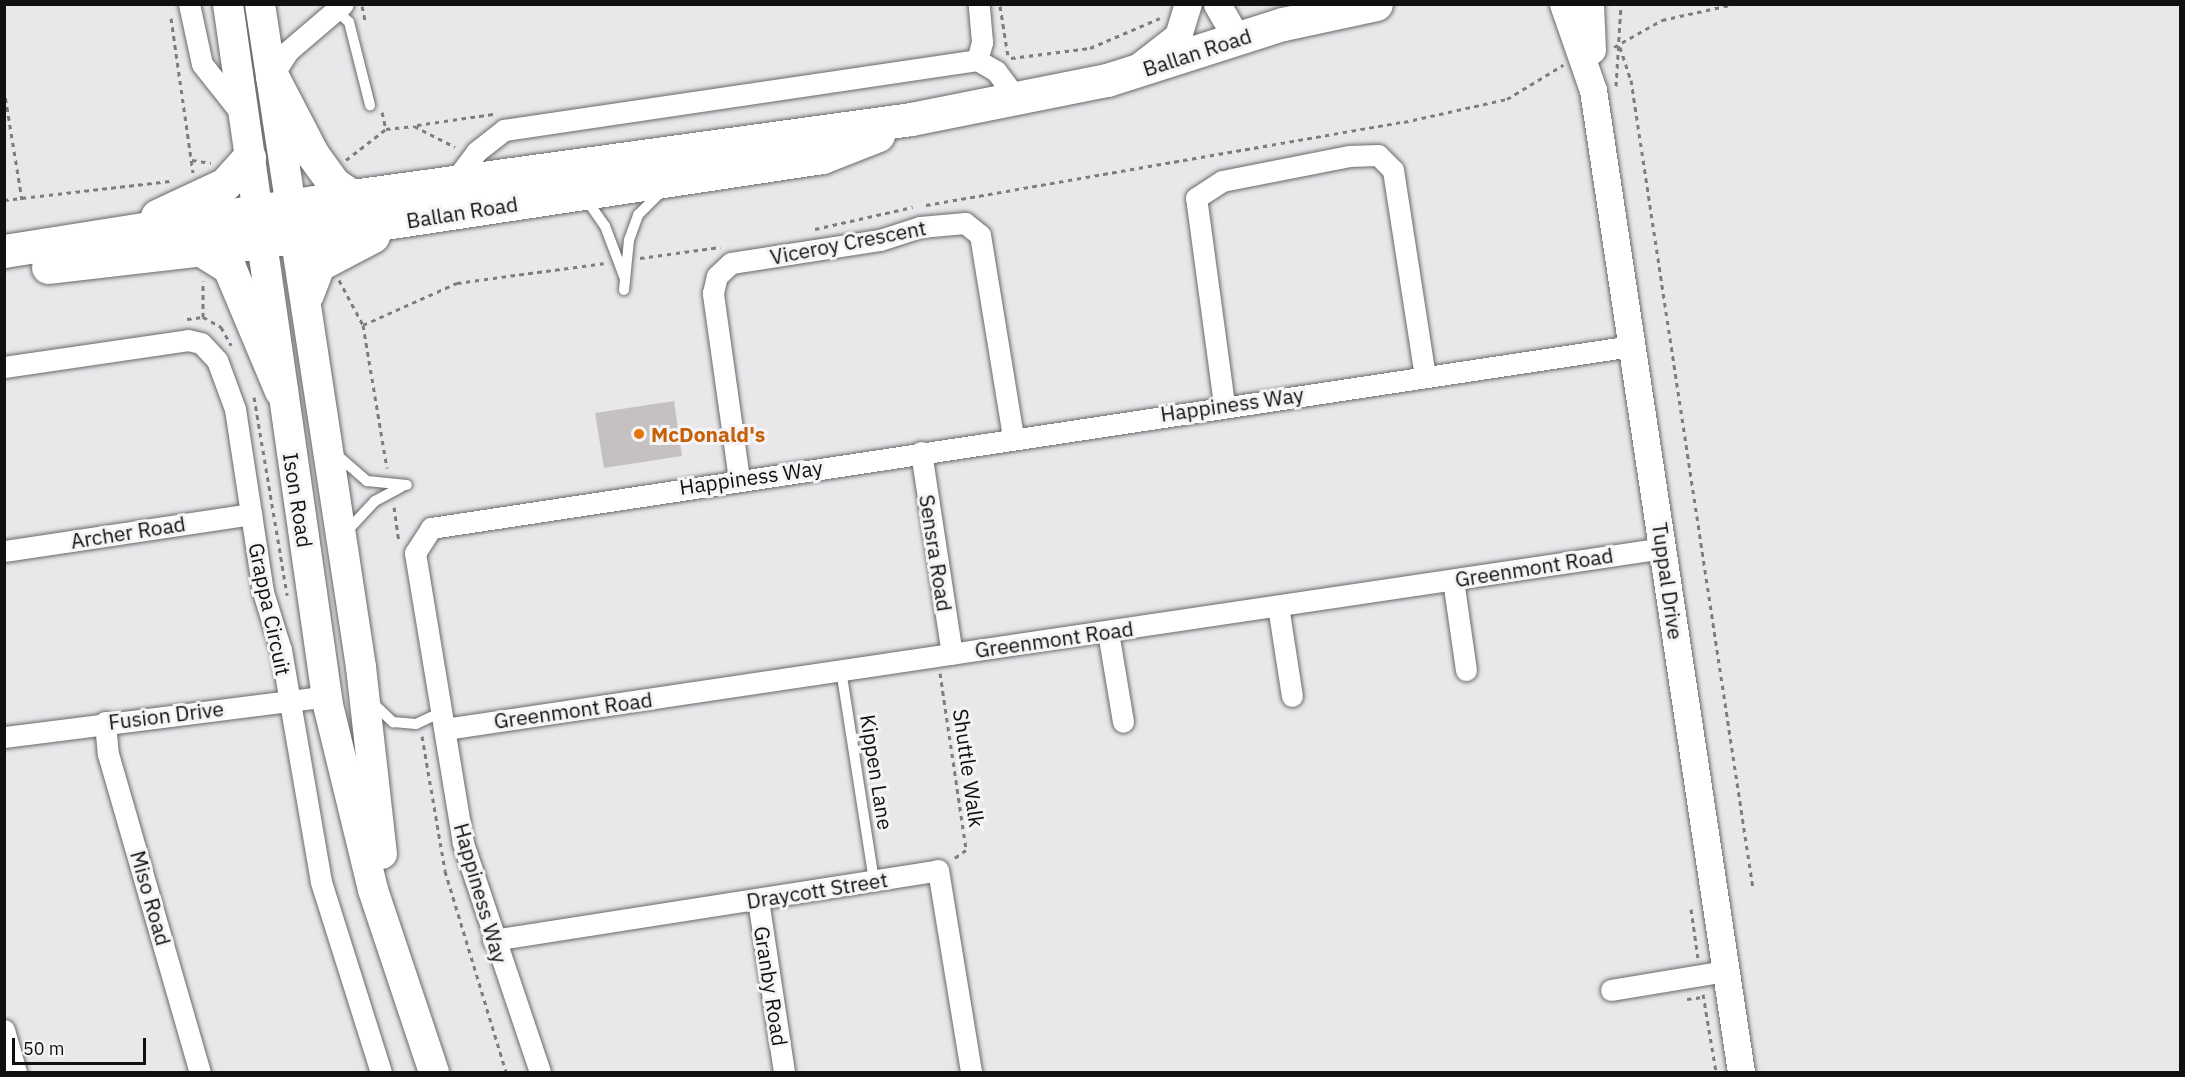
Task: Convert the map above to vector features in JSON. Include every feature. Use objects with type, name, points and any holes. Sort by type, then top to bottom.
[{"type":"main road","name":"Ison Road","points":[[228,4],[281,391],[327,696],[374,890],[434,1072]]},
{"type":"main road","name":"Ison Road","points":[[260,4],[307,294],[362,679],[377,825],[405,987]]},
{"type":"main road","name":"Ballan Road","points":[[296,221],[352,196],[911,119],[1017,99],[1128,73],[1237,39],[1376,4]]},
{"type":"main road","points":[[272,76],[320,165],[352,196]]},
{"type":"main road","name":"Ballan Road","points":[[4,251],[114,234],[260,227],[296,221],[414,219],[822,157],[911,119]]},
{"type":"main road","points":[[114,234],[225,184],[249,157]]},
{"type":"main road","points":[[307,294],[312,272],[327,258],[414,219]]},
{"type":"main road","name":"Ballan Road","points":[[4,273],[203,250],[260,227]]},
{"type":"main road","points":[[203,250],[229,267],[281,391]]},
{"type":"main road","points":[[327,696],[351,687],[362,679]]},
{"type":"street","points":[[189,4],[202,64],[244,118]]},
{"type":"street","points":[[979,4],[982,28],[992,62],[1017,99]]},
{"type":"street","points":[[1217,4],[1237,39]]},
{"type":"street","name":"Tuppal Drive","points":[[1563,4],[1589,55]]},
{"type":"street","name":"Tuppal Drive","points":[[1590,4],[1589,55],[1593,90],[1741,1072]]},
{"type":"street","points":[[1128,73],[1179,36],[1188,6]]},
{"type":"street","points":[[272,76],[288,51],[341,9]]},
{"type":"street","name":"Ballan Road","points":[[453,183],[476,152],[504,130],[992,62]]},
{"type":"street","points":[[1224,404],[1197,198],[1222,181],[1349,156],[1378,155],[1393,170],[1425,376]]},
{"type":"street","name":"Viceroy Crescent","points":[[739,479],[714,293],[717,276],[731,263],[880,240],[920,227],[965,223],[980,235],[1013,437]]},
{"type":"street","name":"Grappa Circuit","points":[[4,367],[188,340],[201,343],[217,360],[235,409],[263,592],[278,636],[321,882],[381,1072]]},
{"type":"street","name":"Happiness Way","points":[[540,1072],[493,940],[463,843],[415,553],[423,535],[448,524],[921,453],[1224,404],[1632,346]]},
{"type":"street","name":"Sensra Road","points":[[921,453],[945,655]]},
{"type":"street","name":"Archer Road","points":[[4,551],[251,514]]},
{"type":"street","name":"Greenmont Road","points":[[443,721],[841,670],[1662,548]]},
{"type":"street","points":[[1453,580],[1467,670]]},
{"type":"street","points":[[1278,606],[1292,696]]},
{"type":"street","points":[[1108,632],[1123,722]]},
{"type":"street","name":"Fusion Drive","points":[[4,737],[105,722],[327,696]]},
{"type":"street","name":"Miso Road","points":[[105,722],[108,754],[200,1072]]},
{"type":"street","points":[[938,870],[971,1072]]},
{"type":"street","name":"Draycott Street","points":[[493,940],[938,870]]},
{"type":"street","name":"Granby Road","points":[[758,900],[784,1072]]},
{"type":"street","points":[[1611,990],[1726,971]]},
{"type":"street","points":[[4,1030],[16,1072]]},
{"type":"lane","points":[[341,9],[349,22],[370,105]]},
{"type":"lane","points":[[625,285],[625,260],[629,240],[639,215],[673,180]]},
{"type":"lane","points":[[580,194],[592,204],[625,260]]},
{"type":"lane","points":[[329,446],[367,481],[407,484],[358,515],[343,545]]},
{"type":"lane","name":"Kippen Lane","points":[[841,670],[874,881]]},
{"type":"lane","points":[[362,679],[393,722],[416,724],[443,721]]},
{"type":"path","points":[[1000,4],[992,62],[1090,48],[1188,6]]},
{"type":"path","points":[[1621,4],[1620,45],[1631,80],[1753,889]]},
{"type":"path","points":[[803,233],[854,217],[1169,166],[1507,99],[1552,69],[1620,45],[1662,20],[1734,4]]},
{"type":"path","points":[[170,16],[194,178]]},
{"type":"path","points":[[4,89],[22,201]]},
{"type":"path","points":[[4,200],[22,201],[183,180]]},
{"type":"path","points":[[327,258],[363,325],[457,283],[723,246]]},
{"type":"path","name":"Shuttle Walk","points":[[938,870],[966,850],[945,655]]},
{"type":"building","name":"McDonald's","points":[[674,401],[682,456],[604,468],[595,413]]},
{"type":"place","name":"McDonald's","points":[[639,434]]}]
